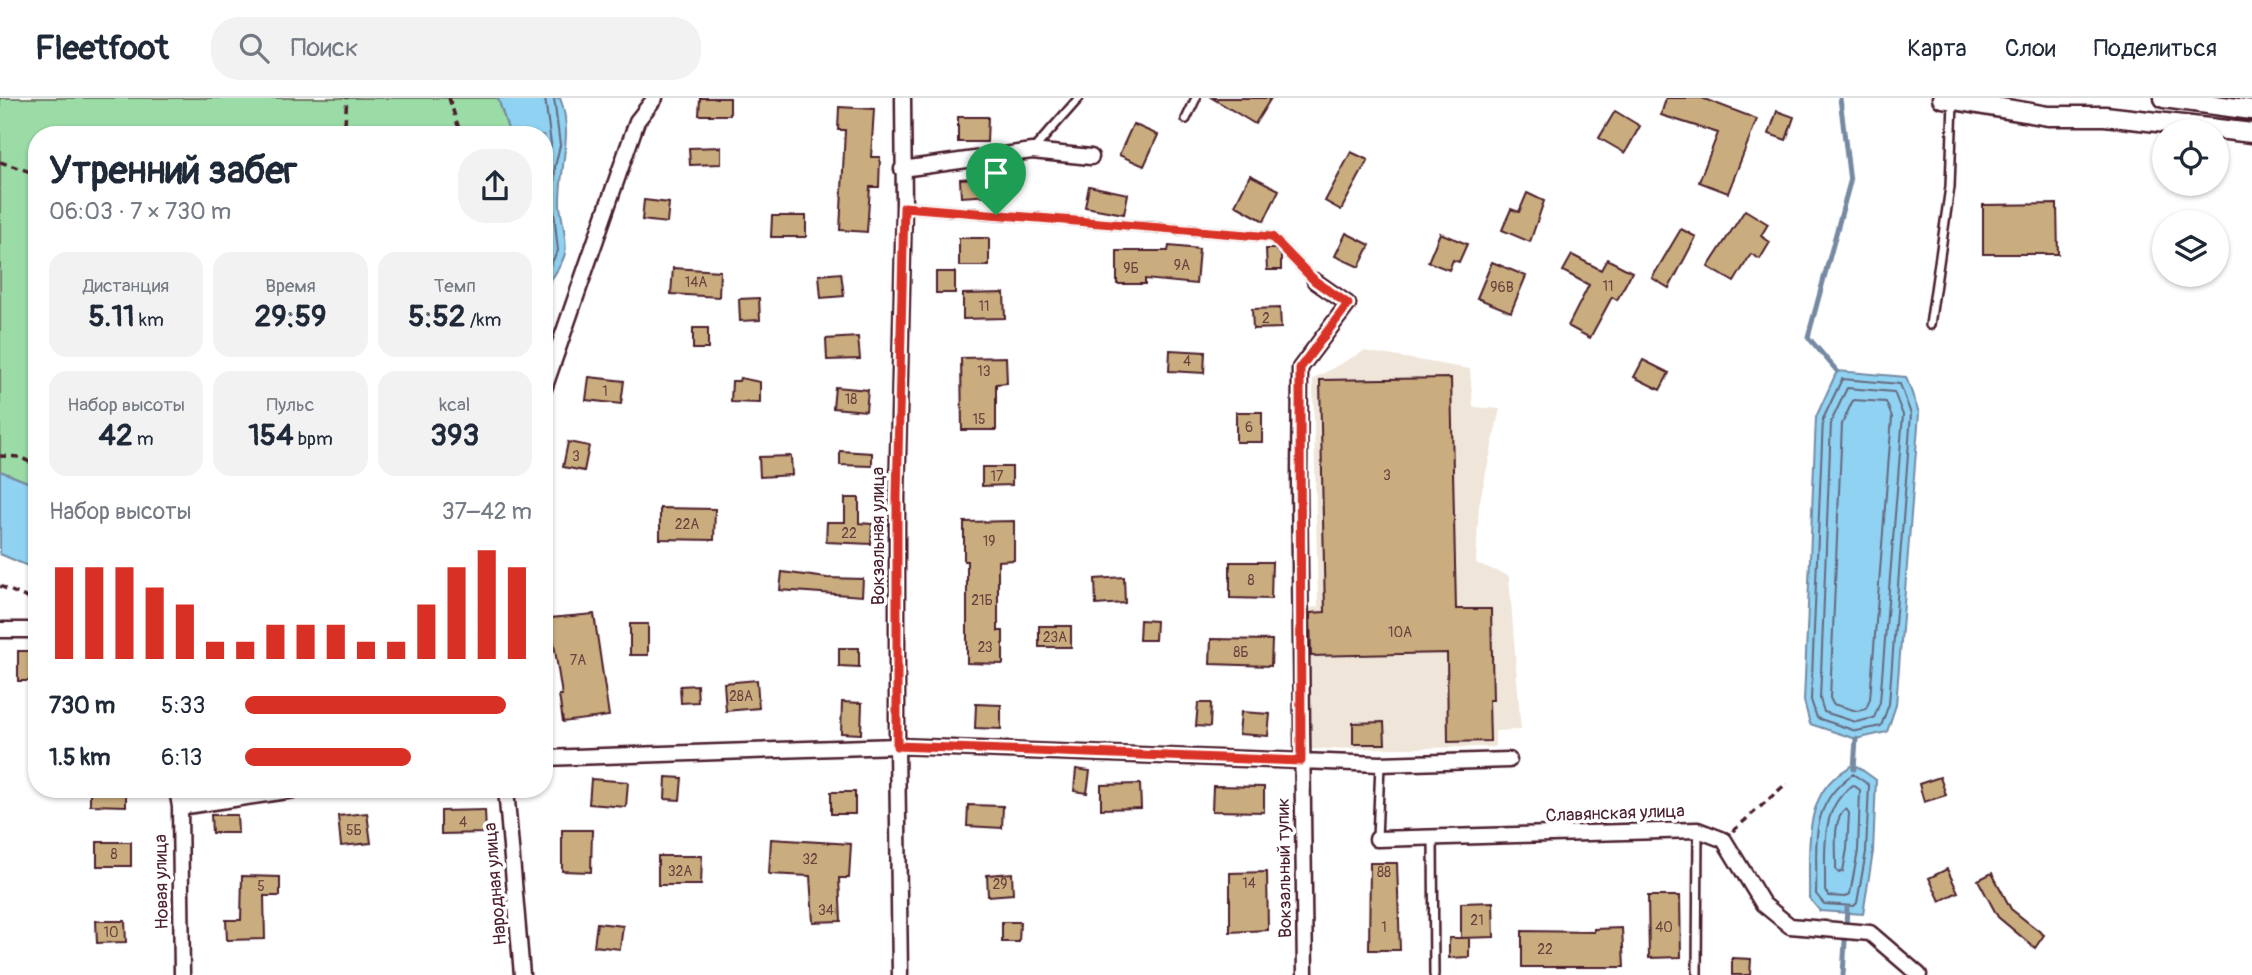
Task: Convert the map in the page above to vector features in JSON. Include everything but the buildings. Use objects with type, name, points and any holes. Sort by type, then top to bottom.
[{"type":"street","points":[[553,363],[636,121],[655,98]]},
{"type":"street","name":"Вокзальная улица","points":[[900,975],[897,498],[904,207],[903,98]]},
{"type":"street","points":[[2164,98],[2252,110]]},
{"type":"street","points":[[1947,99],[2048,116],[2105,116],[2252,133]]},
{"type":"street","points":[[902,169],[1032,151],[1091,157]]},
{"type":"street","name":"Вокзальный тупик","points":[[1305,975],[1301,761],[1300,368],[1348,304],[1315,281]]},
{"type":"street","points":[[0,630],[28,630]]},
{"type":"street","points":[[553,758],[897,746],[1380,764],[1509,760]]},
{"type":"street","name":"Новая улица","points":[[178,798],[182,975]]},
{"type":"street","points":[[180,807],[240,798]]},
{"type":"street","name":"Народная улица","points":[[507,798],[522,975]]},
{"type":"street","name":"Славянская улица","points":[[1377,839],[1698,830],[1724,839]]},
{"type":"street","points":[[1724,839],[1763,904],[1790,926],[1870,933],[1919,975]]},
{"type":"lane","points":[[1032,151],[1079,98]]},
{"type":"lane","points":[[1186,119],[1196,98]]},
{"type":"lane","points":[[1930,325],[1950,187],[1947,99]]},
{"type":"lane","points":[[904,207],[1272,237],[1315,281]]},
{"type":"lane","points":[[1377,839],[1380,764]]},
{"type":"lane","points":[[1697,975],[1698,830]]},
{"type":"lane","points":[[1433,837],[1434,975]]},
{"type":"path","points":[[345,126],[347,98]]},
{"type":"path","points":[[449,98],[458,126]]},
{"type":"path","points":[[0,162],[28,171]]},
{"type":"path","points":[[0,456],[20,457],[28,461]]},
{"type":"path","points":[[0,586],[28,599]]},
{"type":"path","points":[[1724,839],[1787,783]]},
{"type":"shaded area","points":[[1364,351],[1470,369],[1473,407],[1500,409],[1479,505],[1476,563],[1509,576],[1521,730],[1495,731],[1495,747],[1309,749],[1304,608],[1318,607],[1313,379]]},
{"type":"green space","points":[[0,98],[498,98],[507,126],[28,126],[28,482],[0,471]]},
{"type":"water","points":[[498,98],[560,98],[566,124],[560,205],[566,248],[564,258],[553,276],[553,126],[507,126]]},
{"type":"water","points":[[1837,371],[1906,377],[1919,413],[1896,705],[1887,732],[1856,739],[1810,724],[1804,701],[1816,417]]},
{"type":"water","points":[[0,471],[28,482],[28,566],[0,554]]},
{"type":"water","points":[[1854,764],[1876,780],[1873,852],[1863,914],[1820,911],[1809,898],[1812,820],[1823,792],[1834,778]]},
{"type":"waterway","points":[[1837,371],[1808,337],[1850,182],[1840,98]]},
{"type":"waterway","points":[[1854,769],[1856,739]]},
{"type":"waterway","points":[[1843,975],[1847,908]]},
{"type":"route","points":[[904,207],[996,215],[1272,237],[1315,281],[1348,304],[1300,368],[1301,761],[897,746],[897,498],[904,207]]}]
